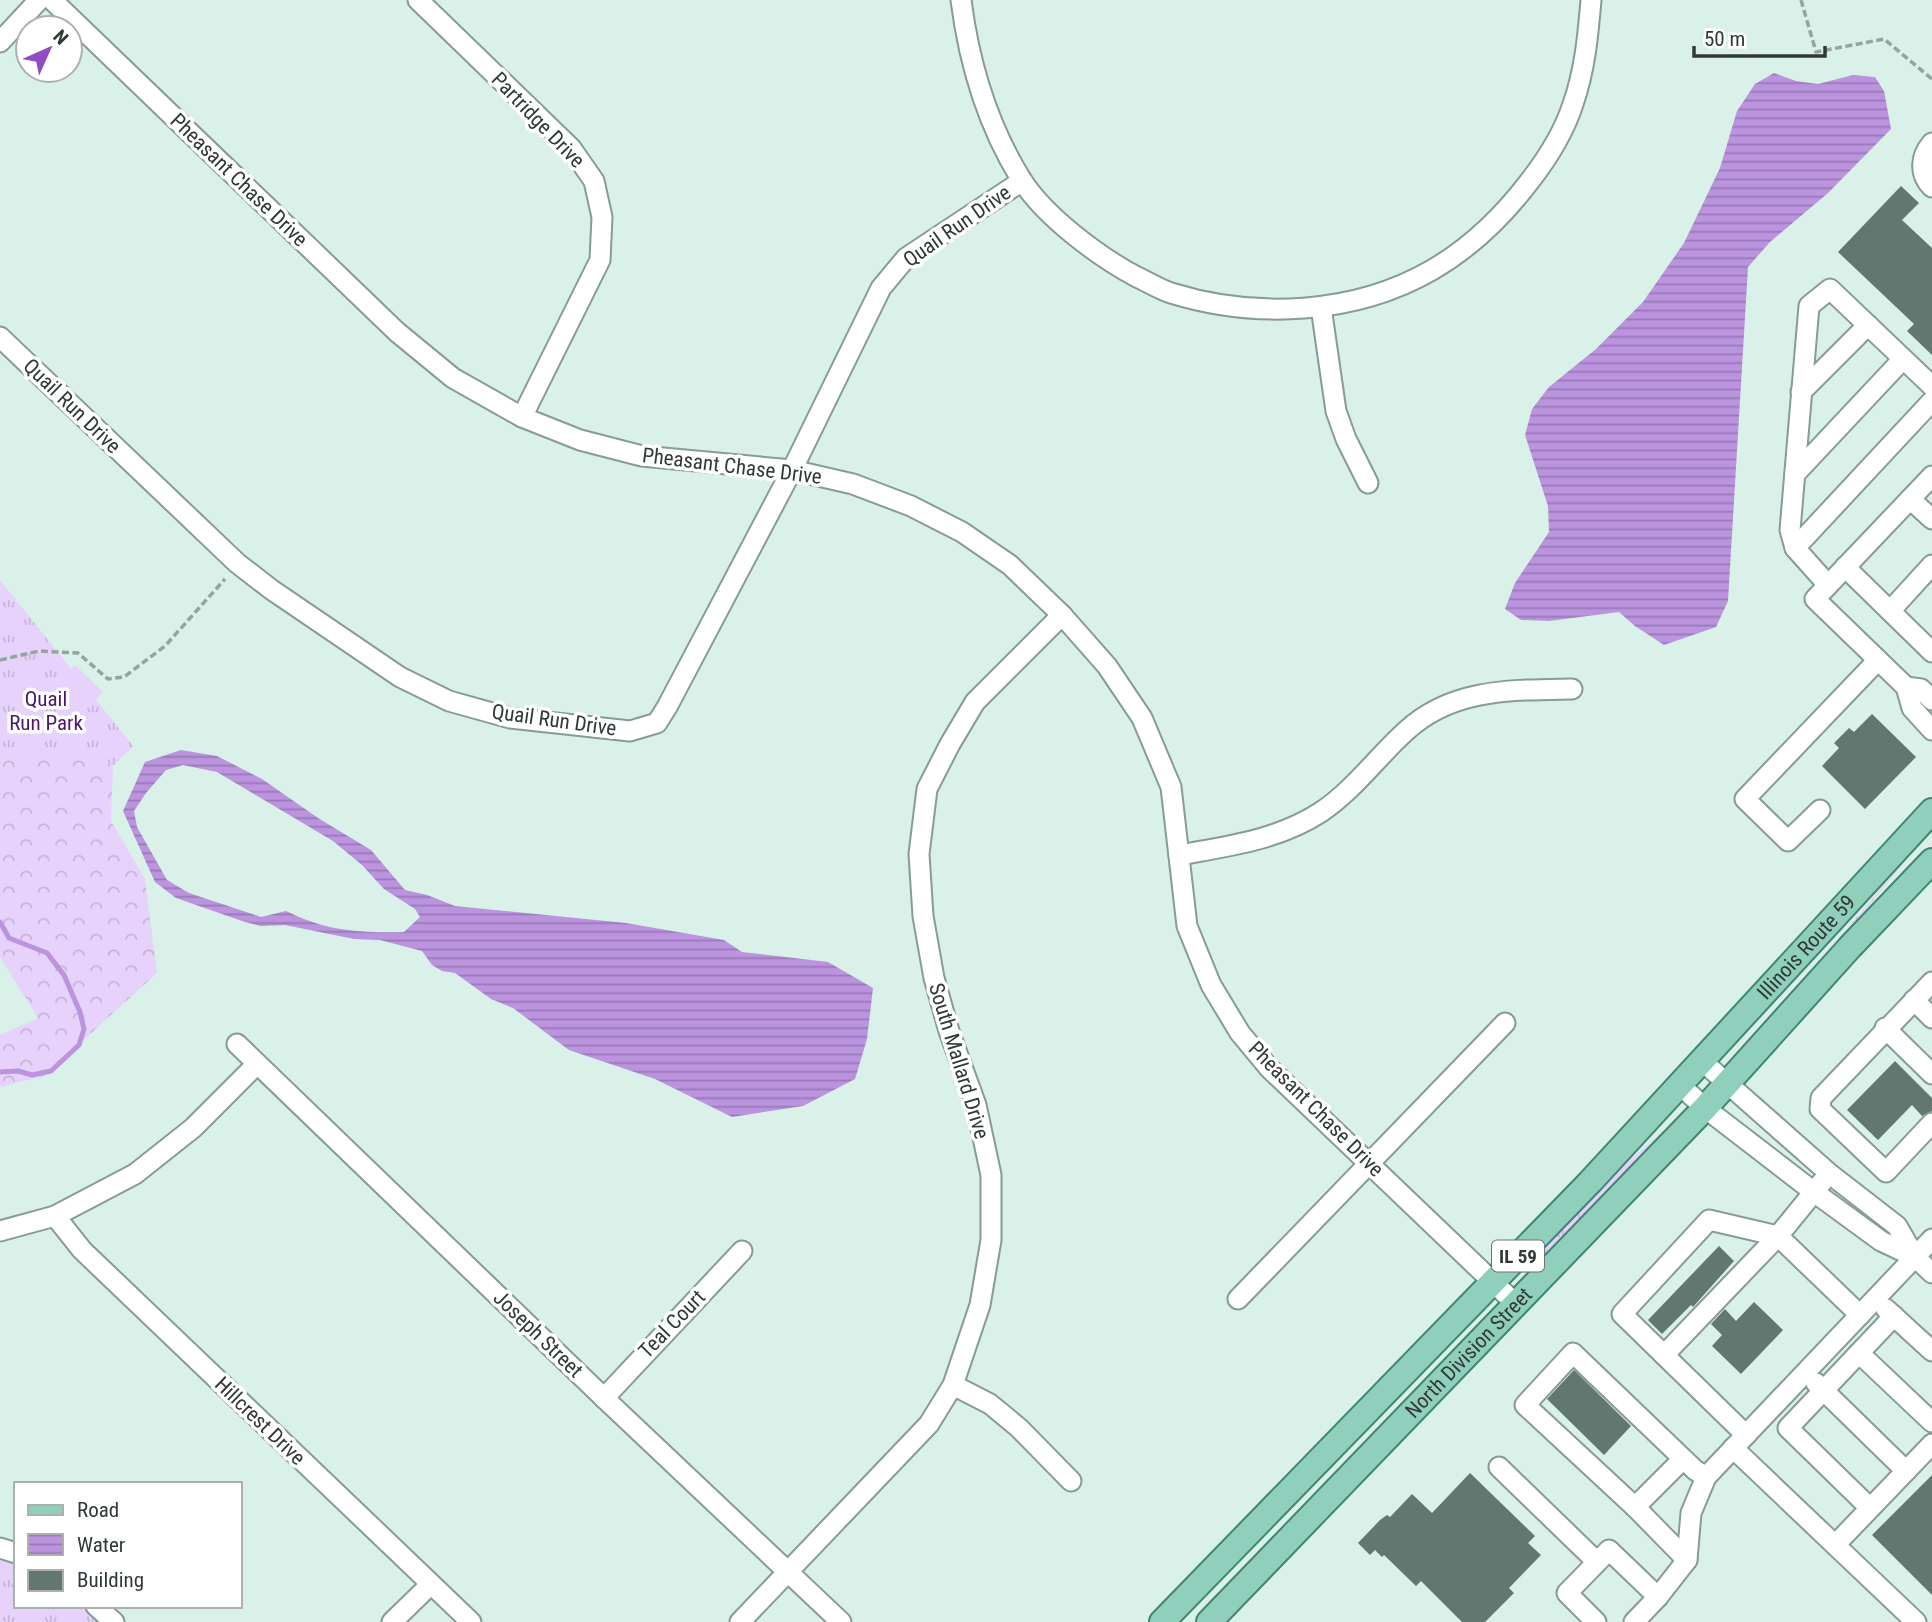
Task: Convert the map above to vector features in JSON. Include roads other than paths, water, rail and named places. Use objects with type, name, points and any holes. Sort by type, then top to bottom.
[{"type":"main road","name":"Illinois Route 59","points":[[1680,1085],[1932,811]]},
{"type":"main road","name":"Illinois Route 59","points":[[1727,1083],[1932,861]]},
{"type":"main road","name":"North Division Street","points":[[1209,1622],[1517,1305],[1727,1083]]},
{"type":"main road","name":"North Division Street","points":[[1162,1622],[1493,1282],[1680,1085]]},
{"type":"street","points":[[0,42],[40,0]]},
{"type":"street","name":"Pheasant Chase Drive","points":[[52,0],[397,332],[453,378],[522,417],[580,440],[642,456],[792,470],[853,484],[911,506],[962,532],[1010,565],[1062,615],[1107,666],[1142,718],[1171,787],[1187,926],[1211,985],[1233,1021],[1269,1068],[1517,1305]]},
{"type":"street","name":"Partridge Drive","points":[[418,0],[571,148],[594,181],[602,217],[600,260],[522,417]]},
{"type":"street","points":[[961,0],[978,85],[994,128],[1022,181],[1081,242],[1122,269],[1168,292],[1212,303],[1259,309],[1321,307],[1379,293],[1431,271],[1475,241],[1515,200],[1547,159],[1573,105],[1587,46],[1591,0]]},
{"type":"street","points":[[1932,144],[1926,150],[1922,164],[1924,179],[1932,187]]},
{"type":"street","name":"Quail Run Drive","points":[[0,337],[237,563],[400,677],[449,701],[510,718],[630,731],[657,723],[792,470],[881,288],[906,258],[1022,181]]},
{"type":"street","points":[[1828,585],[1795,548],[1790,530],[1808,306],[1830,289],[1932,386]]},
{"type":"street","points":[[1321,307],[1336,411],[1346,439],[1368,483]]},
{"type":"street","points":[[1801,392],[1868,325]]},
{"type":"street","points":[[1795,474],[1903,359]]},
{"type":"street","points":[[1795,548],[1932,401]]},
{"type":"street","points":[[1932,476],[1815,599],[1906,687],[1912,708],[1932,730]]},
{"type":"street","points":[[1910,499],[1932,519]]},
{"type":"street","points":[[1890,611],[1932,565]]},
{"type":"street","points":[[1845,567],[1932,652]]},
{"type":"street","name":"South Mallard Drive","points":[[740,1622],[929,1424],[953,1385],[980,1305],[991,1240],[991,1175],[976,1105],[948,1031],[934,978],[923,916],[919,854],[928,789],[975,702],[1062,615]]},
{"type":"street","points":[[1820,810],[1788,841],[1745,799],[1878,660]]},
{"type":"street","points":[[1906,687],[1920,688],[1932,700]]},
{"type":"street","points":[[1179,855],[1256,842],[1321,812],[1348,789],[1407,729],[1446,704],[1499,690],[1572,689]]},
{"type":"street","points":[[1932,982],[1885,1028],[1821,1098],[1820,1109],[1886,1172],[1932,1123]]},
{"type":"street","points":[[1914,1000],[1932,1017]]},
{"type":"street","points":[[1238,1300],[1505,1023]]},
{"type":"street","points":[[1885,1028],[1932,1074]]},
{"type":"street","name":"Joseph Street","points":[[237,1044],[841,1622]]},
{"type":"street","points":[[1702,1060],[1830,1174],[1897,1226],[1914,1257]]},
{"type":"street","points":[[0,1231],[55,1216],[135,1174],[193,1128],[257,1064]]},
{"type":"street","points":[[1680,1085],[1705,1108],[1814,1192],[1881,1241],[1914,1257],[1932,1273]]},
{"type":"street","points":[[1664,1355],[1777,1236],[1830,1174]]},
{"type":"street","name":"Hillcrest Drive","points":[[55,1216],[82,1251],[471,1622]]},
{"type":"street","points":[[1860,1315],[1777,1236],[1709,1220],[1622,1314],[1664,1355],[1835,1545],[1916,1622]]},
{"type":"street","points":[[1634,1622],[1687,1560],[1691,1513],[1706,1477],[1932,1239]]},
{"type":"street","name":"Teal Court","points":[[604,1398],[742,1251]]},
{"type":"street","points":[[1875,1299],[1932,1350]]},
{"type":"street","points":[[1870,1508],[1788,1428],[1894,1316]]},
{"type":"street","points":[[1687,1560],[1635,1507],[1525,1405],[1573,1353],[1706,1477]]},
{"type":"street","points":[[1859,1353],[1932,1422]]},
{"type":"street","points":[[1805,1373],[1906,1471]]},
{"type":"street","points":[[953,1385],[1000,1412],[1071,1481]]},
{"type":"street","points":[[1835,1545],[1932,1444]]},
{"type":"street","points":[[1635,1507],[1684,1459]]},
{"type":"street","points":[[1499,1467],[1597,1562]]},
{"type":"street","points":[[1596,1622],[1567,1593],[1609,1550],[1658,1597]]},
{"type":"street","points":[[392,1622],[430,1584]]},
{"type":"street","points":[[98,1608],[114,1622]]},
{"type":"water","points":[[1774,73],[1796,81],[1818,84],[1853,75],[1875,77],[1884,91],[1891,129],[1828,193],[1770,242],[1748,267],[1728,601],[1716,627],[1664,645],[1619,612],[1549,621],[1521,620],[1505,609],[1515,583],[1549,532],[1548,506],[1525,435],[1532,409],[1549,387],[1596,349],[1643,302],[1684,243],[1720,168],[1737,111],[1755,84]]},
{"type":"water","points":[[181,750],[217,756],[262,779],[318,818],[371,850],[405,890],[455,906],[626,923],[724,940],[742,952],[828,962],[873,988],[867,1039],[855,1079],[803,1106],[732,1117],[655,1079],[569,1050],[513,1008],[491,999],[455,973],[442,971],[432,965],[422,951],[380,940],[354,939],[285,925],[261,926],[176,898],[155,882],[123,811],[145,762]],"holes":[[[183,765],[217,772],[333,841],[362,865],[384,889],[415,909],[420,917],[404,932],[372,932],[329,927],[286,911],[261,917],[189,893],[167,880],[137,827],[134,811],[166,770]]]},
{"type":"waterway","points":[[0,922],[9,938],[47,953],[64,975],[80,1012],[84,1029],[79,1045],[51,1071],[32,1075],[18,1071],[0,1072]]},
{"type":"park label","name":"Quail Run Park","points":[[46,711]]}]
